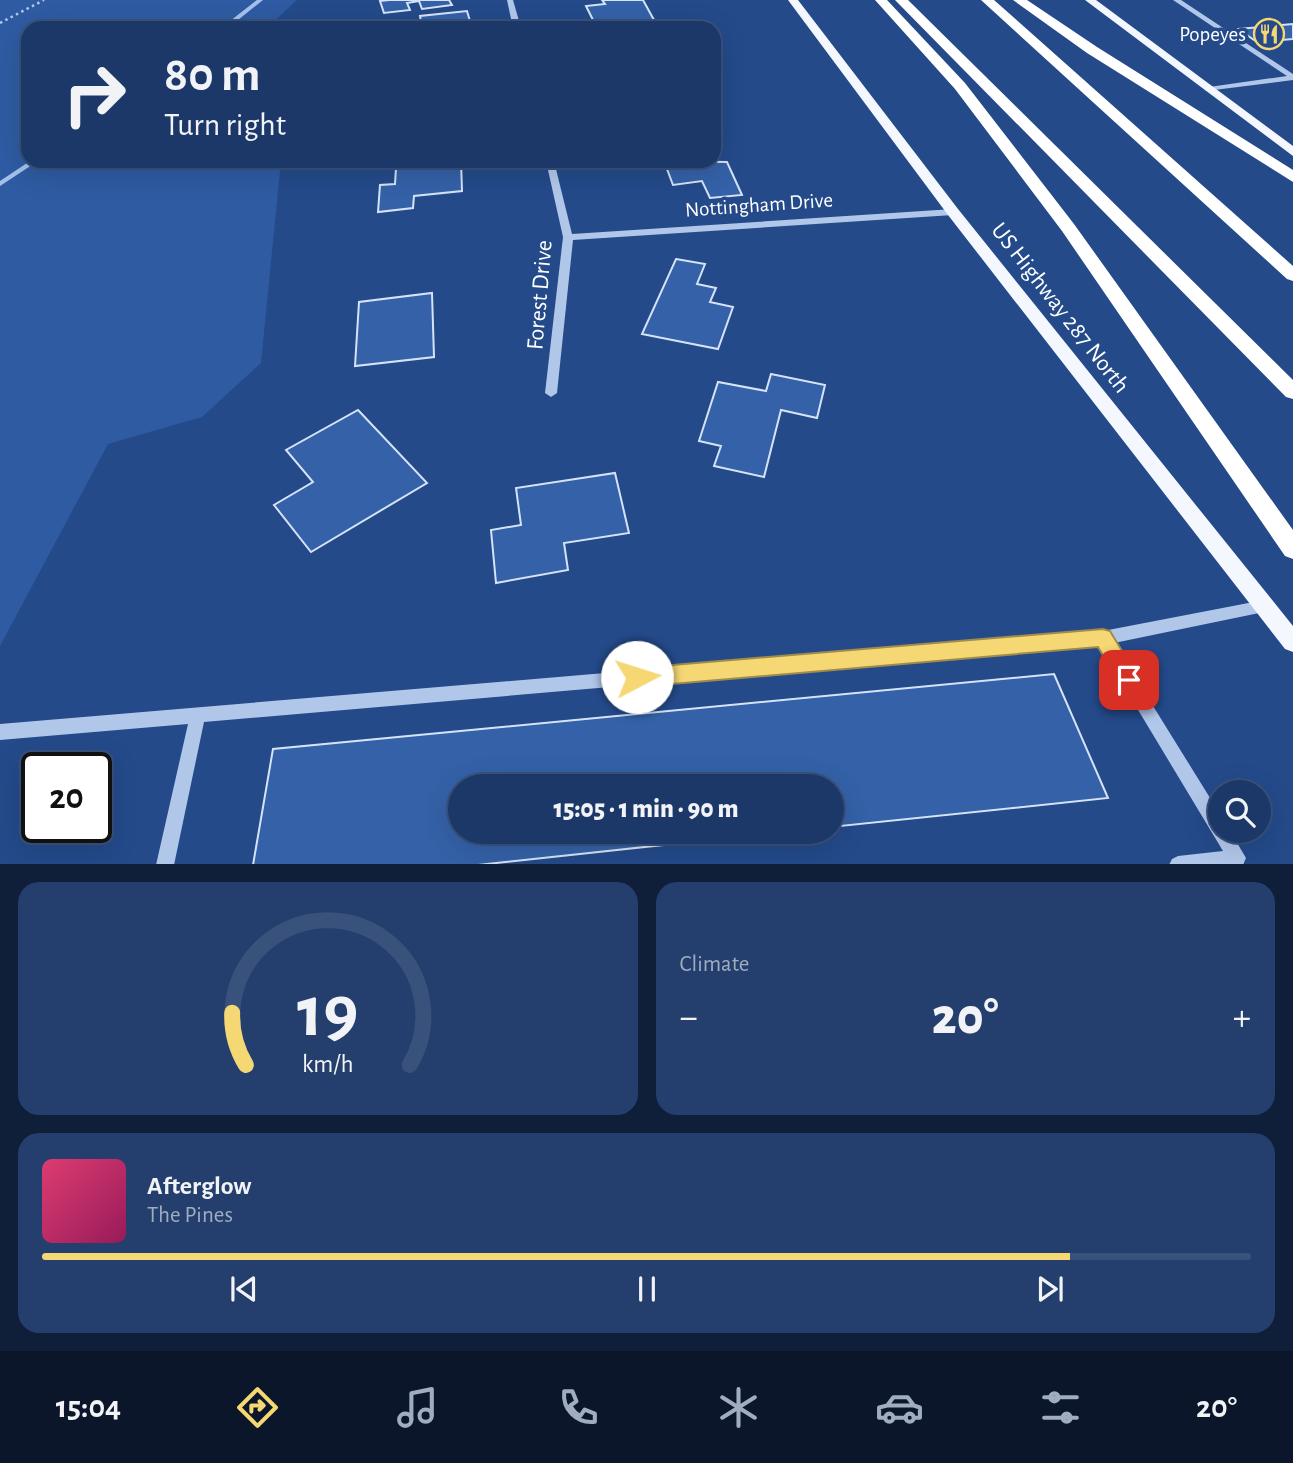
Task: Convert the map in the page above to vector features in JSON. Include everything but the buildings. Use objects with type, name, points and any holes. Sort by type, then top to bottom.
[{"type":"highway","points":[[880,0],[960,86],[1060,217],[1293,549]]},
{"type":"highway","points":[[901,0],[1293,393]]},
{"type":"highway","points":[[987,0],[1293,275]]},
{"type":"highway","points":[[1018,0],[1293,177]]},
{"type":"main road","name":"US Highway 287 North","points":[[793,0],[953,212],[1293,642]]},
{"type":"main road","points":[[1090,0],[1293,152]]},
{"type":"street","points":[[510,0],[515,21]]},
{"type":"street","points":[[1209,89],[1293,78]]},
{"type":"street","name":"Forest Drive","points":[[551,393],[569,237],[552,168]]},
{"type":"street","name":"Nottingham Drive","points":[[569,237],[953,212]]},
{"type":"street","points":[[0,732],[1103,638],[1265,606]]},
{"type":"street","points":[[1103,638],[1208,811]]},
{"type":"street","points":[[1178,864],[1237,858],[1228,843]]},
{"type":"lane","points":[[1176,0],[1293,78]]},
{"type":"lane","points":[[165,864],[198,715]]},
{"type":"path","points":[[0,23],[44,0]]},
{"type":"shaded area","points":[[0,0],[297,0],[274,21],[21,21],[21,168],[280,168],[261,363],[202,417],[108,444],[0,646]]},
{"type":"waterway","points":[[233,21],[260,0]]},
{"type":"waterway","points":[[0,184],[24,168]]},
{"type":"place","name":"Popeyes","points":[[1269,34]]},
{"type":"route","points":[[637,677],[1103,638],[1129,680]]}]
